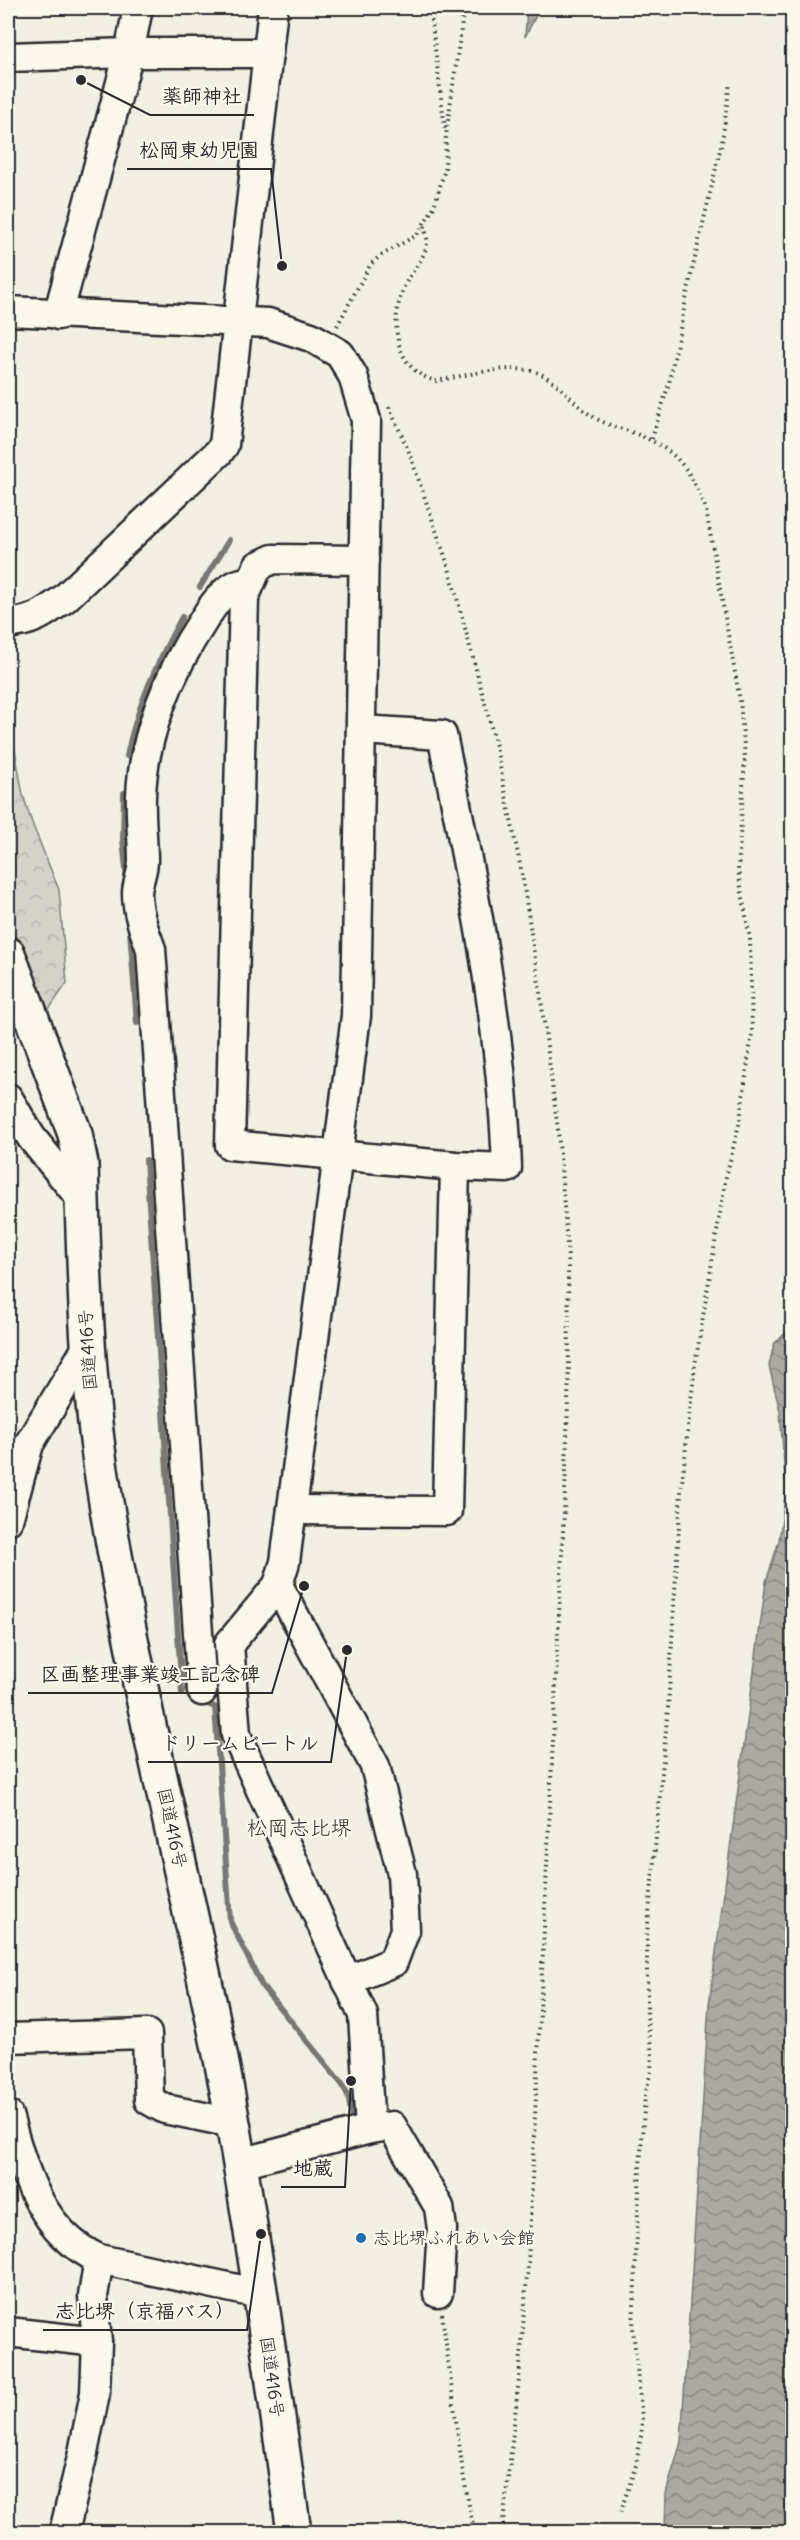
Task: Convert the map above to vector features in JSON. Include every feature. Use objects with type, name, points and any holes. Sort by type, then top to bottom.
[{"type":"highway","name":"国道416号","points":[[8,954],[75,1134],[81,1164],[86,1349],[101,1471],[120,1580],[241,2163],[294,2532]]},
{"type":"street","points":[[58,315],[129,53],[138,8]]},
{"type":"street","points":[[8,623],[24,623],[39,617],[65,598],[224,445],[273,8]]},
{"type":"street","points":[[8,57],[129,53],[268,53]]},
{"type":"street","points":[[8,311],[268,323],[328,345],[340,354],[353,376],[361,397],[367,443],[356,1016],[285,1562],[278,1585],[229,1644],[236,1735],[363,2015],[370,2129]]},
{"type":"street","points":[[361,730],[442,735],[486,963],[505,1108],[507,1168],[455,1166],[230,1145],[244,598],[258,566],[273,559],[364,560]]},
{"type":"street","points":[[202,1691],[151,949],[140,922],[137,891],[144,864],[141,795],[147,751],[156,720],[194,635],[215,601],[239,582],[250,582]]},
{"type":"street","points":[[8,1098],[31,1137],[82,1200]]},
{"type":"street","points":[[292,1510],[447,1510],[455,1166]]},
{"type":"street","points":[[8,1520],[29,1444],[86,1349]]},
{"type":"street","points":[[278,1585],[375,1766],[402,1874],[405,1930],[393,1962],[347,1981]]},
{"type":"street","points":[[8,2038],[147,2034],[149,2100],[165,2109],[233,2123]]},
{"type":"street","points":[[8,2115],[22,2166],[50,2221],[82,2251],[99,2259],[260,2294]]},
{"type":"street","points":[[241,2163],[370,2129],[392,2126],[439,2207],[442,2229],[438,2293]]},
{"type":"street","points":[[64,2532],[84,2453],[95,2393],[97,2342],[93,2296],[99,2259]]},
{"type":"street","points":[[8,2332],[97,2342]]},
{"type":"path","points":[[430,8],[446,135]]},
{"type":"path","points":[[328,345],[359,282],[370,265],[380,256],[417,235],[434,207],[445,169],[446,135],[464,8]]},
{"type":"path","points":[[652,439],[669,383],[722,142],[730,82]]},
{"type":"path","points":[[424,226],[427,245],[398,303],[396,337],[401,353],[424,378],[436,381],[510,369],[528,370],[546,376],[589,414],[606,423],[652,439],[683,463],[696,484],[706,510],[741,701],[744,756],[738,870],[750,939],[752,998],[748,1067],[740,1120],[726,1177],[696,1365],[681,1492],[668,1708],[647,1935],[647,2015],[652,2055],[645,2095],[640,2166],[633,2328],[642,2418],[641,2436],[636,2465],[619,2516]]},
{"type":"path","points":[[361,397],[381,399],[390,408],[409,452],[448,568],[494,737],[522,874],[540,991],[558,1130],[568,1257],[569,1367],[566,1469],[528,2263],[519,2379],[502,2532]]},
{"type":"path","points":[[438,2293],[474,2532]]},
{"type":"green space","points":[[8,736],[15,750],[23,795],[32,823],[59,890],[67,983],[45,1015],[32,1014],[8,919]]},
{"type":"water","points":[[527,8],[540,8],[525,37]]},
{"type":"water","points":[[792,1327],[792,2532],[665,2532],[666,2493],[681,2442],[709,2004],[766,1582],[779,1541],[786,1490],[780,1411],[769,1366],[774,1344]]},
{"type":"waterway","points":[[200,587],[229,540]]},
{"type":"waterway","points":[[127,756],[136,719],[149,684],[182,617]]},
{"type":"waterway","points":[[124,793],[123,839],[127,880]]},
{"type":"waterway","points":[[130,930],[137,1023]]},
{"type":"waterway","points":[[146,1160],[182,1693]]},
{"type":"waterway","points":[[207,1704],[215,1707],[230,1921],[262,1986],[342,2084],[348,2095],[352,2118]]},
{"type":"place","name":"薬師神社","points":[[81,80]]},
{"type":"place","name":"松岡東幼児園","points":[[282,266]]},
{"type":"place","name":"区画整理事業竣工記念碑","points":[[304,1586]]},
{"type":"place","name":"ドリームビートル","points":[[347,1650]]},
{"type":"place","name":"地蔵","points":[[351,2081]]},
{"type":"place","name":"志比堺（京福バス）","points":[[261,2234]]},
{"type":"place","name":"志比堺ふれあい会館","points":[[361,2238]]},
{"type":"district","name":"松岡志比堺","points":[[299,1828]]}]
